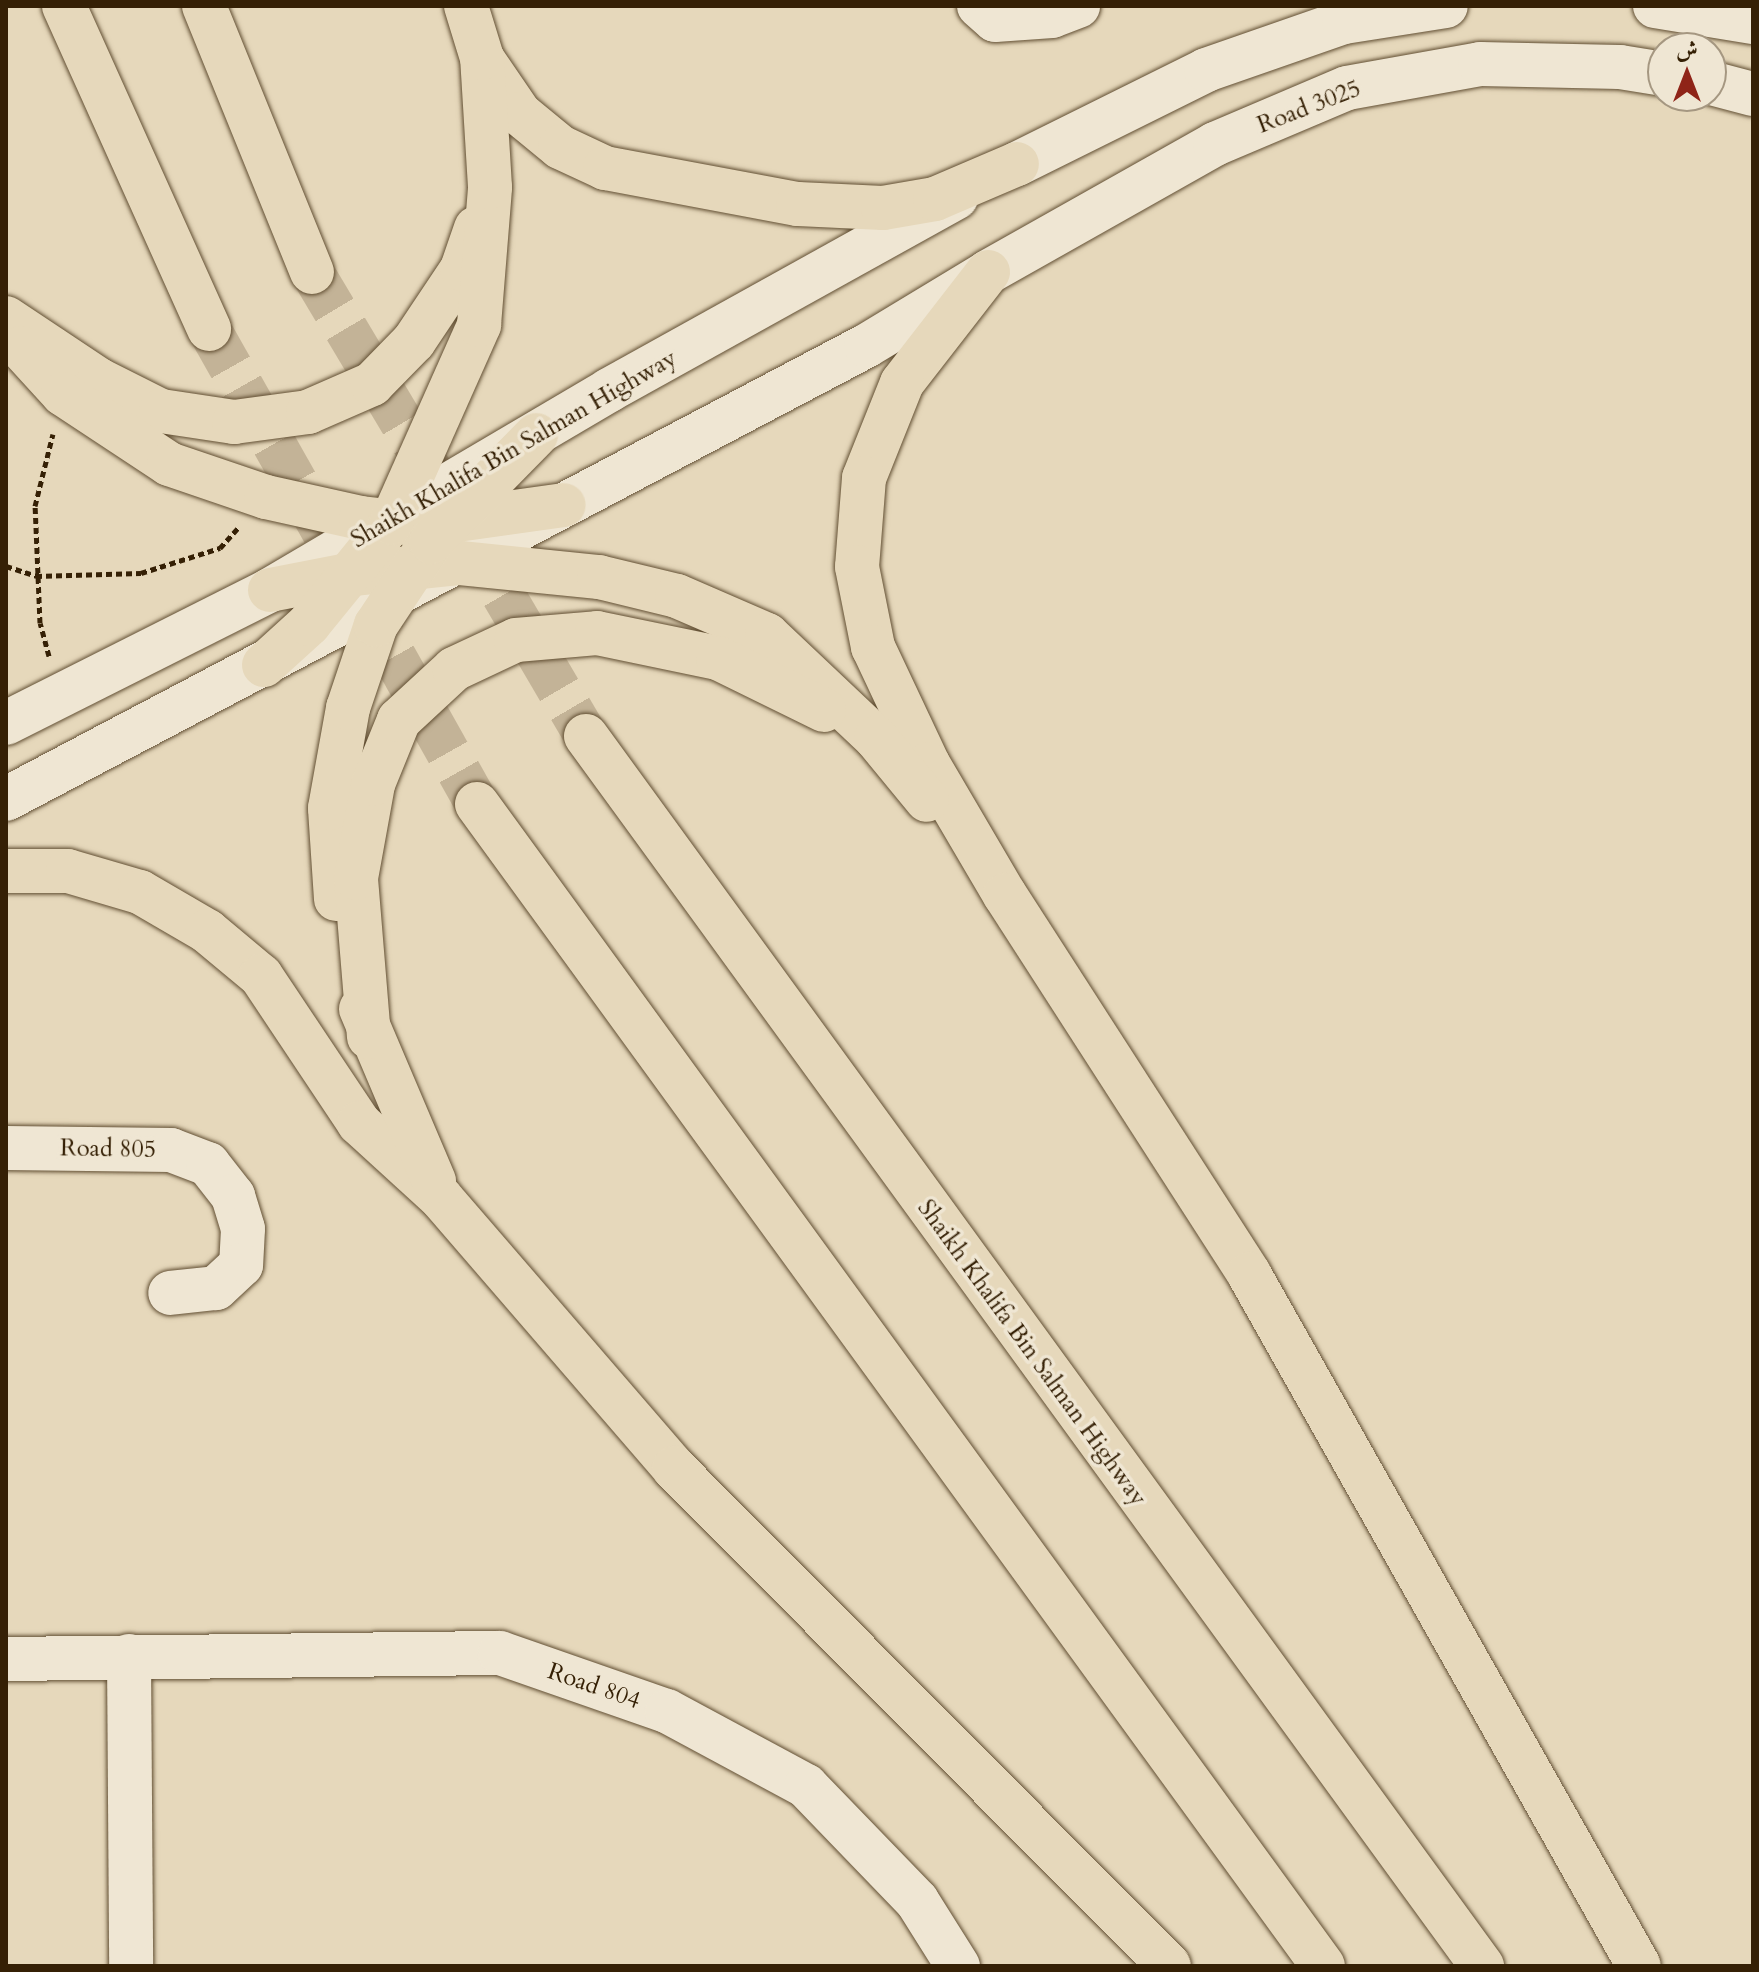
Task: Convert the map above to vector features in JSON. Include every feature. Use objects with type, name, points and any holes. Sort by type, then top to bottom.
[{"type":"highway","points":[[64,6],[209,329]]},
{"type":"highway","points":[[204,6],[312,272]]},
{"type":"highway","points":[[264,665],[309,624],[353,574],[391,523],[479,325],[490,187],[482,58],[466,6]]},
{"type":"highway","points":[[482,58],[520,114],[560,147],[605,168],[798,204],[883,208],[935,199],[1017,164]]},
{"type":"highway","points":[[6,318],[99,380],[161,411],[234,422],[308,412],[372,384],[414,341],[462,269],[490,187]]},
{"type":"highway","points":[[988,272],[902,383],[864,478],[857,567],[873,647],[928,764],[1005,895],[1249,1274],[1639,1966]]},
{"type":"highway","points":[[6,331],[63,394],[169,464],[266,497],[391,523],[454,543],[677,596],[767,635],[876,738],[1005,895]]},
{"type":"highway","points":[[454,543],[536,435]]},
{"type":"highway","points":[[270,590],[353,574],[400,583],[348,708],[330,808],[338,934],[369,1037],[441,1198]]},
{"type":"highway","points":[[369,1037],[356,878],[373,784],[399,720],[454,669],[516,640],[597,633],[718,658],[876,738]]},
{"type":"highway","name":"Shaikh Khalifa Bin Salman Highway","points":[[586,736],[1279,1694],[1482,1966]]},
{"type":"highway","points":[[477,804],[1323,1966]]},
{"type":"highway","points":[[6,871],[68,871],[140,892],[207,931],[261,976],[359,1123],[441,1198],[674,1468],[1169,1966]]},
{"type":"street","points":[[979,6],[995,20],[1052,16],[1078,6]]},
{"type":"street","points":[[1017,164],[1206,70],[1344,22],[1446,6]]},
{"type":"street","points":[[1655,6],[1753,22]]},
{"type":"street","name":"Road 3025","points":[[988,272],[1215,144],[1347,88],[1480,64],[1620,67],[1647,71]]},
{"type":"street","points":[[1727,87],[1753,94]]},
{"type":"street","name":"Shaikh Khalifa Bin Salman Highway","points":[[6,723],[270,590],[391,523],[536,435],[1017,164]]},
{"type":"street","points":[[6,799],[264,665],[400,583],[454,543],[564,505],[866,346],[988,272]]},
{"type":"street","name":"Road 805","points":[[6,1148],[171,1150],[208,1164],[233,1196],[243,1229],[241,1265],[216,1288],[170,1293]]},
{"type":"street","name":"Road 804","points":[[6,1659],[500,1653],[667,1711],[806,1786],[917,1901],[958,1966]]},
{"type":"street","points":[[129,1656],[131,1966]]},
{"type":"path","points":[[60,697],[40,623],[35,506],[63,394]]},
{"type":"path","points":[[6,566],[36,576],[141,573],[220,548],[266,497]]},
{"type":"tunnel","points":[[312,272],[437,482]]},
{"type":"tunnel","points":[[209,329],[324,532]]},
{"type":"tunnel","points":[[470,538],[586,736]]},
{"type":"tunnel","points":[[362,599],[477,804]]}]
